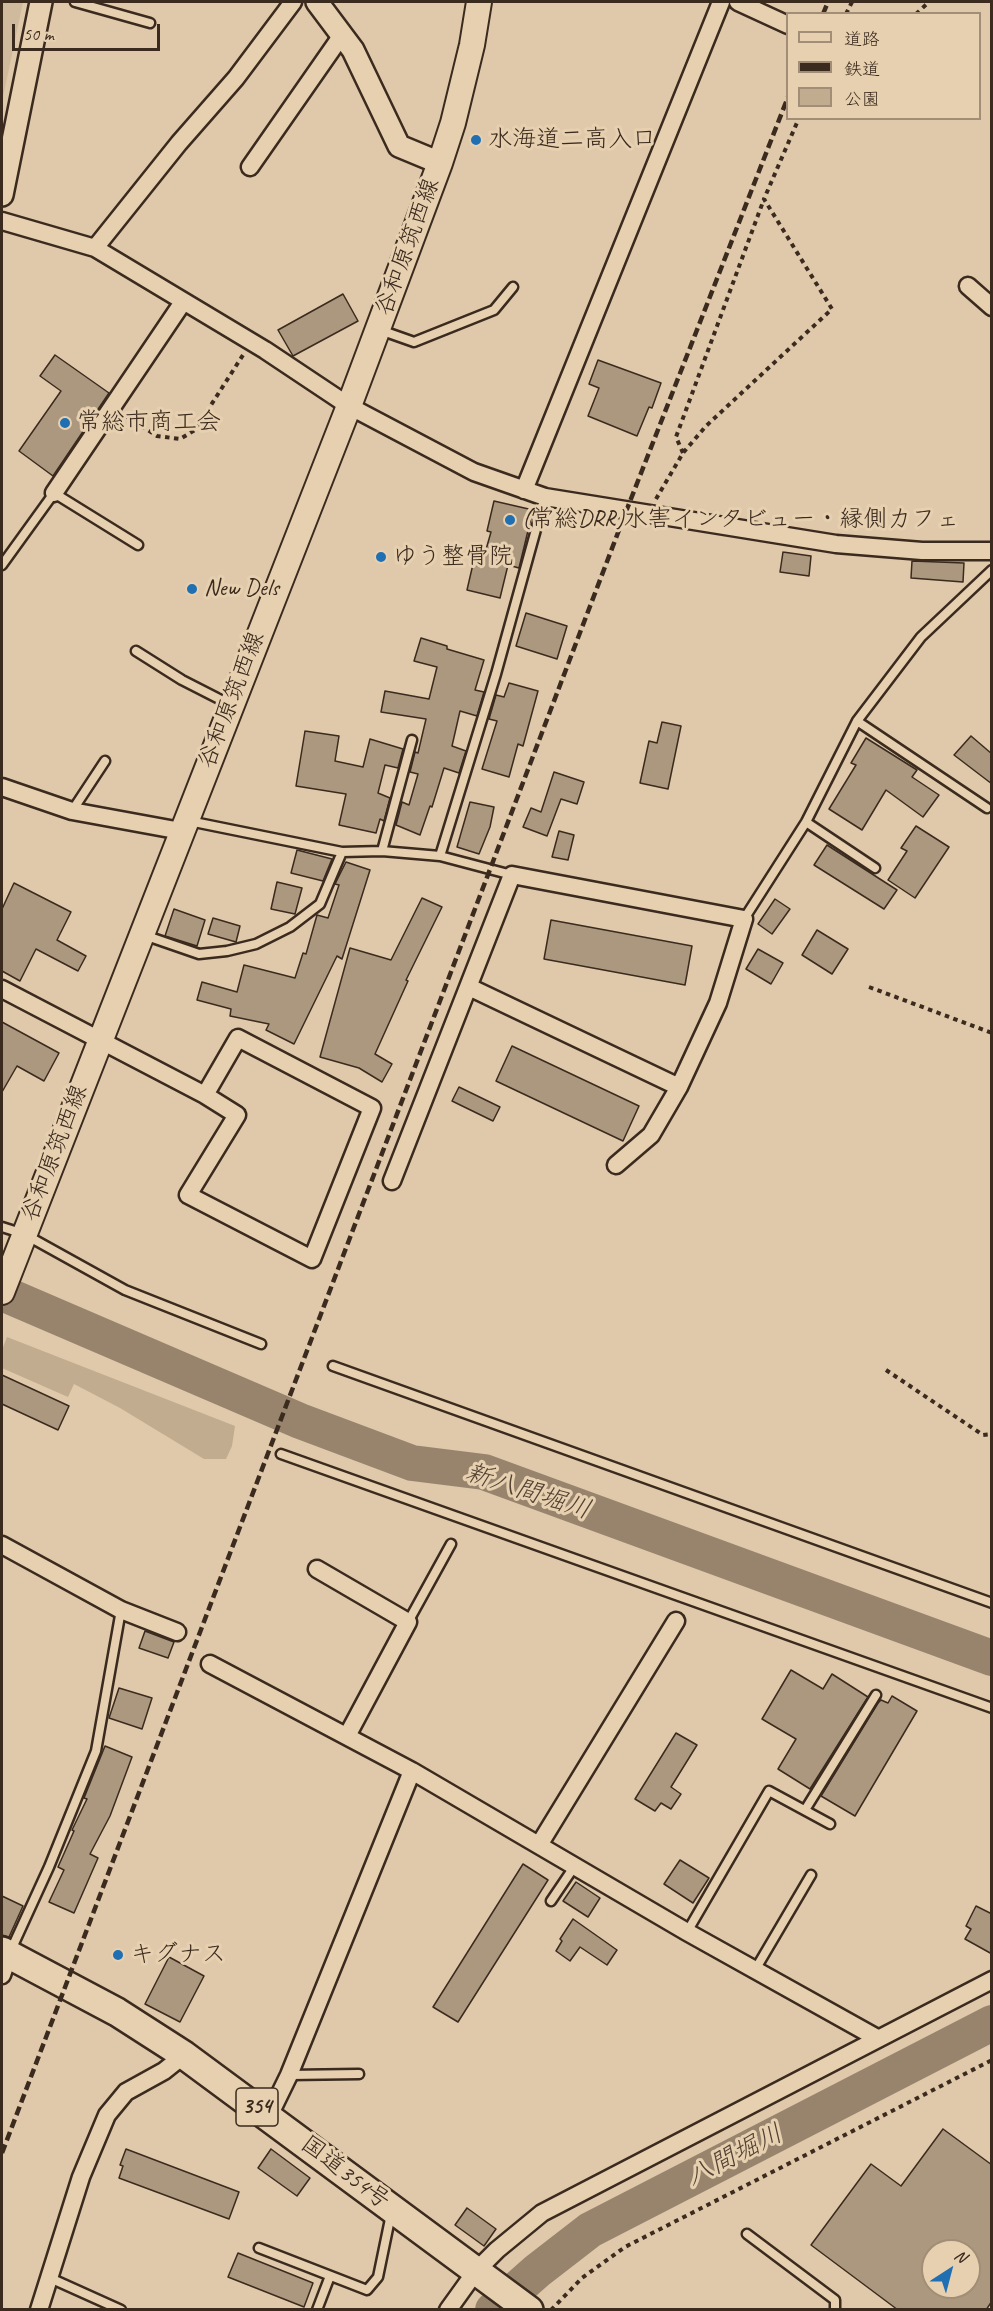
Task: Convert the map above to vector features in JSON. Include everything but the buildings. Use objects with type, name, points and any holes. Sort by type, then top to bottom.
[{"type":"highway","name":"国道354号","points":[[4,1960],[117,2012],[184,2055],[526,2308]]},
{"type":"main road","name":"谷和原筑西線","points":[[2,1292],[15,1234],[100,1040],[349,406],[440,163],[453,123],[472,45],[479,2]]},
{"type":"street","points":[[2,195],[41,2]]},
{"type":"street","points":[[95,248],[236,78],[293,2]]},
{"type":"street","points":[[316,2],[353,50],[399,146],[440,163]]},
{"type":"street","points":[[524,490],[721,2]]},
{"type":"street","points":[[738,2],[786,24]]},
{"type":"street","points":[[250,167],[342,35]]},
{"type":"street","points":[[2,221],[95,248],[251,342],[349,406],[474,472],[545,497],[836,544],[922,551],[992,550]]},
{"type":"street","points":[[968,286],[992,307]]},
{"type":"street","points":[[54,493],[183,302]]},
{"type":"street","points":[[2,787],[72,811],[183,825]]},
{"type":"street","points":[[392,1181],[512,875],[744,918],[718,1003],[679,1087],[651,1135],[616,1165]]},
{"type":"street","points":[[469,987],[679,1087]]},
{"type":"street","points":[[2,988],[205,1095],[237,1115],[188,1195],[312,1259],[372,1108],[238,1038],[205,1095]]},
{"type":"street","points":[[2,1545],[121,1610],[177,1632]]},
{"type":"street","points":[[317,1569],[408,1622],[347,1736]]},
{"type":"street","points":[[539,1845],[676,1621]]},
{"type":"street","points":[[210,1664],[412,1771],[687,1932],[877,2038]]},
{"type":"street","points":[[269,2116],[289,2075],[412,1771]]},
{"type":"street","points":[[448,2310],[486,2279],[542,2213],[992,1980]]},
{"type":"street","points":[[39,2310],[81,2177],[107,2115],[126,2092],[164,2071],[184,2055]]},
{"type":"lane","points":[[75,2],[150,23]]},
{"type":"lane","points":[[378,329],[414,342],[494,310],[513,286]]},
{"type":"lane","points":[[2,565],[54,493],[138,545]]},
{"type":"lane","points":[[440,856],[496,674],[545,497]]},
{"type":"lane","points":[[744,918],[806,822],[857,721],[921,637],[992,570]]},
{"type":"lane","points":[[136,651],[182,680],[230,705]]},
{"type":"lane","points":[[857,721],[987,808]]},
{"type":"lane","points":[[382,851],[412,740]]},
{"type":"lane","points":[[72,811],[105,761]]},
{"type":"lane","points":[[806,822],[875,868]]},
{"type":"lane","points":[[183,825],[342,852],[382,851],[440,856],[512,875]]},
{"type":"lane","points":[[142,934],[199,954],[227,951],[256,944],[291,927],[320,904],[342,852]]},
{"type":"lane","points":[[15,1234],[125,1290],[261,1344]]},
{"type":"lane","points":[[333,1366],[992,1603]]},
{"type":"lane","points":[[281,1454],[992,1708]]},
{"type":"lane","points":[[408,1622],[451,1544]]},
{"type":"lane","points":[[4,1960],[49,1867],[96,1751],[121,1610]]},
{"type":"lane","points":[[805,1810],[876,1695]]},
{"type":"lane","points":[[687,1932],[769,1791],[830,1824]]},
{"type":"lane","points":[[551,1901],[574,1866]]},
{"type":"lane","points":[[755,1970],[811,1875]]},
{"type":"lane","points":[[289,2075],[359,2074]]},
{"type":"lane","points":[[259,2248],[367,2290],[378,2277],[392,2208]]},
{"type":"lane","points":[[747,2234],[835,2300],[835,2310]]},
{"type":"lane","points":[[317,2310],[330,2276]]},
{"type":"lane","points":[[50,2278],[121,2310]]},
{"type":"path","points":[[683,453],[676,437],[764,199],[799,120]]},
{"type":"path","points":[[648,512],[683,453],[706,426],[832,309],[764,199]]},
{"type":"path","points":[[113,407],[157,436],[180,439],[195,430],[251,342]]},
{"type":"path","points":[[869,987],[992,1033]]},
{"type":"path","points":[[886,1370],[983,1435],[992,1434]]},
{"type":"path","points":[[551,2310],[582,2278],[625,2247],[992,2060]]},
{"type":"shaded area","points":[[2,2],[23,2],[2,102]]},
{"type":"green space","points":[[7,1337],[235,1426],[232,1446],[226,1459],[204,1459],[120,1408],[74,1384],[68,1397],[2,1368],[2,1350]]},
{"type":"waterway","name":"新八間堀川","points":[[2,1293],[300,1421],[412,1463],[484,1472],[992,1658]]},
{"type":"waterway","name":"八間堀川","points":[[493,2310],[537,2271],[590,2230],[992,2023]]},
{"type":"railway","points":[[824,12],[828,2]]},
{"type":"railway","points":[[2,2153],[627,509],[786,102]]},
{"type":"place","name":"水海道二高入口","points":[[476,140]]},
{"type":"place","name":"常総市商工会","points":[[65,423]]},
{"type":"place","name":"(常総DRR)水害インタビュー・縁側カフェ","points":[[510,520]]},
{"type":"place","name":"ゆう整骨院","points":[[381,557]]},
{"type":"place","name":"New Dels","points":[[192,589]]},
{"type":"place","name":"キグナス","points":[[118,1955]]}]
